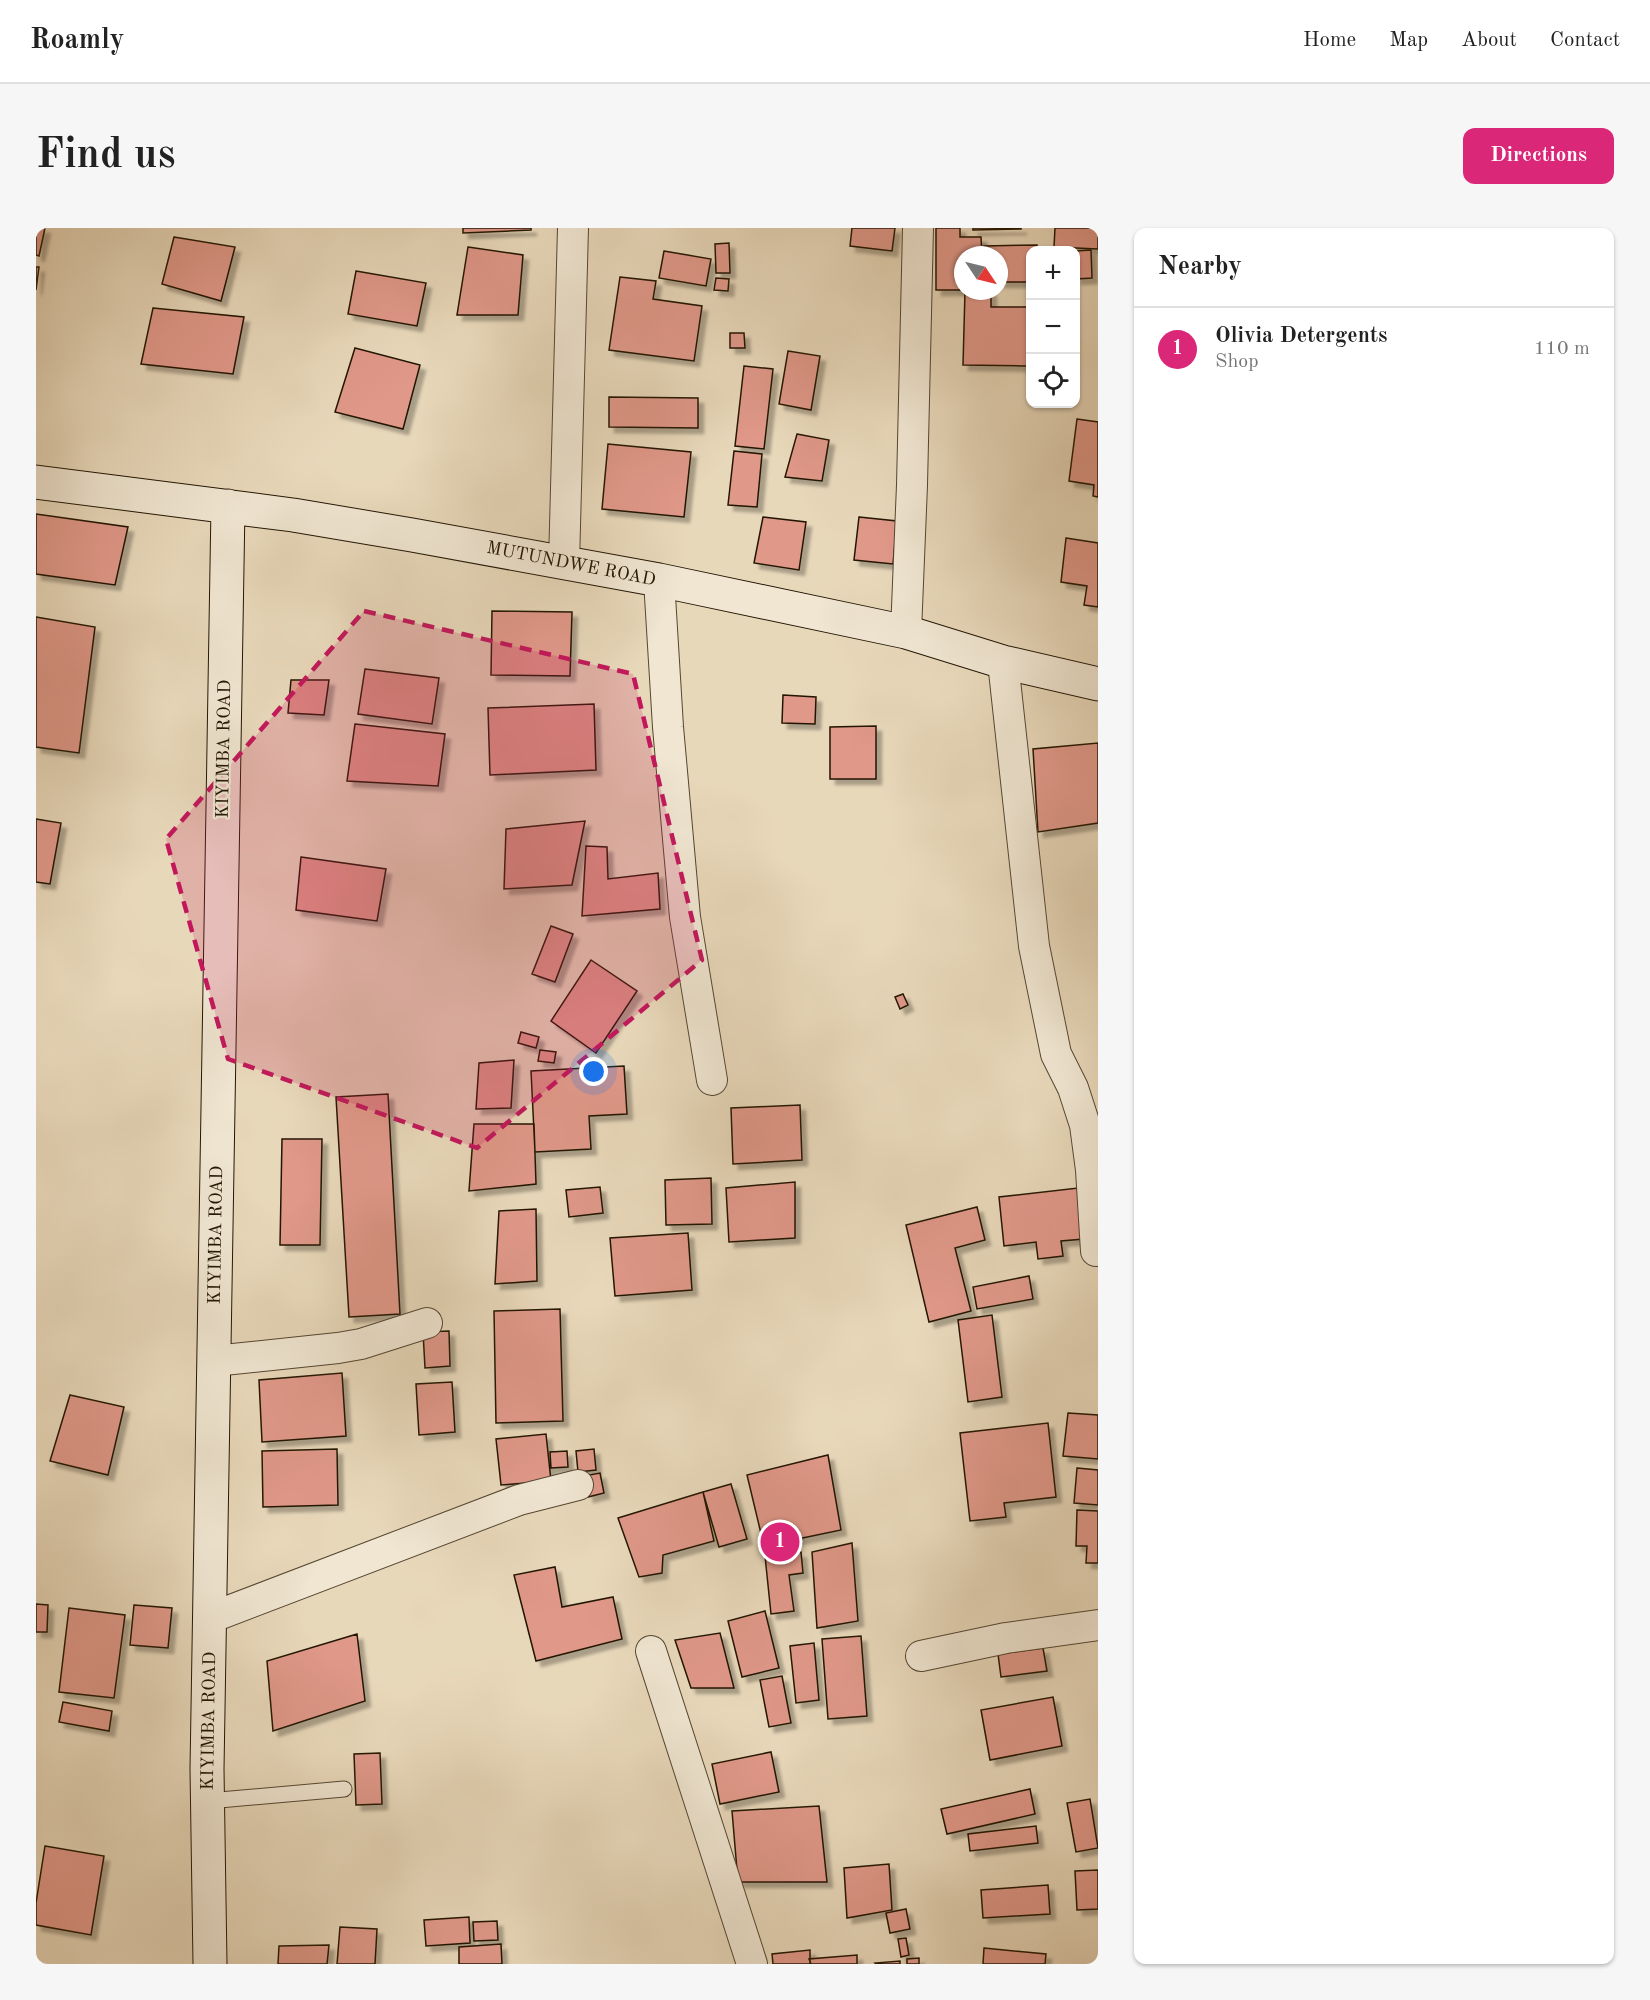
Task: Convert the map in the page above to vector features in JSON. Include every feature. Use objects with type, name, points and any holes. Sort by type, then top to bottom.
[{"type":"street","points":[[564,563],[573,228]]},
{"type":"street","points":[[906,633],[918,228]]},
{"type":"street","name":"MUTUNDWE ROAD","points":[[36,482],[228,506],[412,535],[659,580],[906,633],[1003,662],[1098,684]]},
{"type":"street","name":"KIYIMBA ROAD","points":[[210,1964],[208,1802],[210,1618],[228,506]]},
{"type":"street","points":[[659,580],[668,726],[685,917],[712,1080]]},
{"type":"street","points":[[1003,662],[1034,946],[1056,1054],[1073,1088],[1085,1125],[1091,1170],[1096,1251]]},
{"type":"street","points":[[214,1361],[361,1344],[426,1323]]},
{"type":"street","points":[[210,1618],[519,1500],[578,1485]]},
{"type":"street","points":[[921,1656],[1006,1638],[1098,1625]]},
{"type":"street","points":[[651,1651],[752,1964]]},
{"type":"lane","points":[[208,1802],[344,1790]]},
{"type":"highlighted area","points":[[364,611],[633,674],[702,960],[477,1148],[228,1059],[166,839]]},
{"type":"building","points":[[36,228],[45,228],[39,256],[36,255]]},
{"type":"building","points":[[463,228],[531,228],[531,230],[463,233]]},
{"type":"building","points":[[852,228],[895,228],[892,251],[850,246]]},
{"type":"building","points":[[936,228],[960,228],[960,237],[981,237],[982,246],[954,246],[954,290],[936,290]]},
{"type":"building","points":[[973,228],[1021,228],[1021,229],[973,230]]},
{"type":"building","points":[[1055,228],[1098,228],[1098,249],[1054,246]]},
{"type":"building","points":[[174,237],[235,247],[221,301],[162,284]]},
{"type":"building","points":[[729,243],[730,273],[716,273],[715,244]]},
{"type":"building","points":[[1037,245],[1026,246],[1026,282],[1008,282],[1008,246],[984,246]]},
{"type":"building","points":[[468,247],[523,255],[518,315],[457,315]]},
{"type":"building","points":[[1091,250],[1092,278],[1080,279],[1080,251]]},
{"type":"building","points":[[664,251],[711,259],[706,286],[659,278]]},
{"type":"building","points":[[36,267],[39,267],[36,290]]},
{"type":"building","points":[[356,271],[426,283],[417,326],[348,314]]},
{"type":"building","points":[[620,277],[656,281],[653,299],[702,306],[694,361],[609,350]]},
{"type":"building","points":[[716,278],[729,279],[728,291],[714,290]]},
{"type":"building","points":[[965,300],[991,300],[991,307],[1026,307],[1026,366],[963,365]]},
{"type":"building","points":[[153,308],[244,317],[233,374],[141,364]]},
{"type":"building","points":[[730,333],[744,333],[745,348],[730,348]]},
{"type":"building","points":[[355,348],[420,365],[403,429],[335,412]]},
{"type":"building","points":[[788,351],[820,356],[811,410],[779,404]]},
{"type":"building","points":[[744,366],[773,369],[764,449],[735,446]]},
{"type":"building","points":[[609,397],[698,398],[698,428],[609,427]]},
{"type":"building","points":[[1077,419],[1098,422],[1098,497],[1093,496],[1094,485],[1069,481]]},
{"type":"building","points":[[797,434],[829,440],[822,481],[785,477]]},
{"type":"building","points":[[608,444],[691,452],[684,517],[602,509]]},
{"type":"building","points":[[734,451],[762,454],[757,507],[728,505]]},
{"type":"building","points":[[36,514],[128,527],[115,585],[36,574]]},
{"type":"building","points":[[763,517],[806,522],[799,570],[754,563]]},
{"type":"building","points":[[859,517],[897,521],[893,564],[854,560]]},
{"type":"building","points":[[1066,538],[1098,543],[1098,607],[1084,605],[1087,586],[1061,582]]},
{"type":"building","points":[[492,611],[572,612],[570,676],[491,675]]},
{"type":"building","points":[[36,617],[95,627],[79,753],[36,747]]},
{"type":"building","points":[[365,669],[439,678],[432,724],[358,714]]},
{"type":"building","points":[[291,680],[329,680],[324,715],[288,713]]},
{"type":"building","points":[[783,695],[816,697],[815,724],[782,723]]},
{"type":"building","points":[[594,704],[596,770],[490,775],[488,708]]},
{"type":"building","points":[[355,724],[445,734],[438,786],[347,781]]},
{"type":"building","points":[[876,726],[876,779],[830,779],[830,727]]},
{"type":"building","points":[[1098,743],[1098,823],[1038,832],[1033,749]]},
{"type":"building","points":[[36,819],[61,823],[50,884],[36,882]]},
{"type":"building","points":[[585,821],[572,885],[504,889],[506,829]]},
{"type":"building","points":[[586,846],[607,847],[608,879],[658,873],[660,909],[582,916]]},
{"type":"building","points":[[301,857],[386,869],[377,921],[296,910]]},
{"type":"building","points":[[551,926],[573,934],[555,982],[532,974]]},
{"type":"building","points":[[591,960],[637,991],[596,1053],[551,1021]]},
{"type":"building","points":[[903,994],[908,1005],[900,1009],[895,997]]},
{"type":"building","points":[[521,1032],[539,1037],[536,1048],[518,1043]]},
{"type":"building","points":[[540,1050],[556,1052],[554,1063],[538,1061]]},
{"type":"building","points":[[514,1060],[511,1108],[476,1109],[479,1063]]},
{"type":"building","points":[[624,1066],[627,1114],[589,1116],[591,1149],[535,1152],[531,1071]]},
{"type":"building","points":[[388,1094],[400,1314],[349,1317],[336,1097]]},
{"type":"building","points":[[800,1105],[802,1160],[733,1164],[731,1108]]},
{"type":"building","points":[[474,1124],[534,1124],[536,1184],[469,1191]]},
{"type":"building","points":[[282,1139],[322,1139],[320,1245],[280,1245]]},
{"type":"building","points":[[711,1178],[712,1224],[666,1225],[665,1180]]},
{"type":"building","points":[[795,1182],[795,1238],[729,1242],[726,1188]]},
{"type":"building","points":[[600,1187],[603,1213],[569,1217],[566,1190]]},
{"type":"building","points":[[1078,1188],[1084,1239],[1061,1241],[1063,1256],[1038,1259],[1036,1242],[1004,1246],[999,1197]]},
{"type":"building","points":[[977,1207],[985,1240],[955,1248],[971,1311],[929,1322],[906,1225]]},
{"type":"building","points":[[536,1209],[537,1281],[495,1284],[499,1211]]},
{"type":"building","points":[[688,1233],[692,1290],[615,1296],[610,1238]]},
{"type":"building","points":[[1029,1276],[1033,1299],[977,1309],[973,1287]]},
{"type":"building","points":[[560,1309],[563,1421],[496,1423],[494,1311]]},
{"type":"building","points":[[992,1315],[1002,1397],[968,1402],[958,1320]]},
{"type":"building","points":[[449,1331],[450,1366],[425,1368],[423,1332]]},
{"type":"building","points":[[342,1373],[346,1436],[262,1442],[259,1380]]},
{"type":"building","points":[[452,1382],[455,1432],[419,1435],[416,1384]]},
{"type":"building","points":[[70,1395],[124,1407],[108,1475],[50,1461]]},
{"type":"building","points":[[1068,1413],[1098,1415],[1098,1459],[1063,1456]]},
{"type":"building","points":[[1048,1423],[1056,1497],[1004,1503],[1006,1517],[970,1521],[960,1433]]},
{"type":"building","points":[[546,1434],[551,1481],[501,1485],[496,1439]]},
{"type":"building","points":[[337,1449],[338,1505],[263,1507],[262,1451]]},
{"type":"building","points":[[594,1449],[596,1470],[578,1472],[576,1451]]},
{"type":"building","points":[[567,1451],[568,1467],[551,1468],[550,1452]]},
{"type":"building","points":[[828,1455],[841,1530],[764,1546],[747,1475]]},
{"type":"building","points":[[1077,1468],[1098,1470],[1098,1505],[1074,1503]]},
{"type":"building","points":[[600,1473],[604,1493],[588,1497],[584,1476]]},
{"type":"building","points":[[731,1484],[747,1539],[719,1547],[703,1492]]},
{"type":"building","points":[[703,1492],[714,1541],[663,1555],[662,1573],[639,1577],[618,1518]]},
{"type":"building","points":[[1077,1510],[1098,1511],[1098,1563],[1086,1563],[1087,1546],[1076,1546]]},
{"type":"building","points":[[852,1543],[858,1621],[817,1628],[812,1552]]},
{"type":"building","points":[[801,1552],[803,1573],[789,1575],[794,1611],[771,1614],[765,1556]]},
{"type":"building","points":[[555,1567],[562,1607],[613,1597],[622,1639],[536,1661],[514,1575]]},
{"type":"building","points":[[36,1604],[48,1605],[47,1632],[36,1632]]},
{"type":"building","points":[[134,1605],[172,1608],[168,1648],[130,1645]]},
{"type":"building","points":[[69,1608],[125,1615],[114,1698],[59,1692]]},
{"type":"building","points":[[765,1611],[779,1668],[742,1677],[728,1621]]},
{"type":"building","points":[[720,1633],[734,1688],[691,1688],[675,1640]]},
{"type":"building","points":[[357,1634],[365,1701],[273,1731],[267,1661]]},
{"type":"building","points":[[861,1636],[867,1716],[828,1719],[822,1639]]},
{"type":"building","points":[[814,1643],[819,1700],[796,1703],[790,1646]]},
{"type":"building","points":[[1043,1648],[1047,1671],[1001,1677],[998,1654]]},
{"type":"building","points":[[782,1676],[791,1723],[769,1727],[760,1680]]},
{"type":"building","points":[[1053,1697],[1062,1746],[990,1760],[981,1710]]},
{"type":"building","points":[[63,1702],[112,1711],[109,1731],[59,1722]]},
{"type":"building","points":[[771,1752],[779,1792],[720,1804],[712,1764]]},
{"type":"building","points":[[380,1753],[382,1804],[356,1805],[354,1754]]},
{"type":"building","points":[[1030,1789],[1035,1814],[947,1834],[941,1809]]},
{"type":"building","points":[[1090,1799],[1098,1848],[1076,1852],[1067,1803]]},
{"type":"building","points":[[819,1806],[827,1882],[738,1882],[732,1811]]},
{"type":"building","points":[[1036,1826],[1038,1843],[970,1851],[968,1834]]},
{"type":"building","points":[[45,1846],[104,1856],[91,1935],[36,1925],[36,1903]]},
{"type":"building","points":[[889,1864],[892,1910],[847,1918],[844,1868]]},
{"type":"building","points":[[1098,1870],[1098,1909],[1077,1910],[1075,1871]]},
{"type":"building","points":[[1048,1885],[1050,1914],[983,1918],[981,1890]]},
{"type":"building","points":[[906,1909],[910,1929],[890,1933],[886,1913]]},
{"type":"building","points":[[469,1917],[470,1943],[426,1946],[424,1920]]},
{"type":"building","points":[[497,1921],[498,1940],[474,1941],[473,1922]]},
{"type":"building","points":[[340,1927],[377,1929],[375,1964],[337,1964]]},
{"type":"building","points":[[906,1938],[909,1955],[901,1957],[898,1939]]},
{"type":"building","points":[[501,1944],[502,1964],[459,1964],[459,1947]]},
{"type":"building","points":[[329,1945],[327,1964],[278,1964],[279,1946]]},
{"type":"building","points":[[984,1948],[1046,1954],[1045,1964],[983,1964]]},
{"type":"building","points":[[810,1950],[810,1964],[773,1964],[772,1954]]},
{"type":"building","points":[[857,1955],[857,1964],[811,1964],[809,1959]]},
{"type":"building","points":[[919,1958],[919,1964],[907,1964],[907,1959]]},
{"type":"building","points":[[900,1961],[900,1964],[875,1963]]},
{"type":"place","name":"Olivia Detergents","points":[[780,1542]]}]
